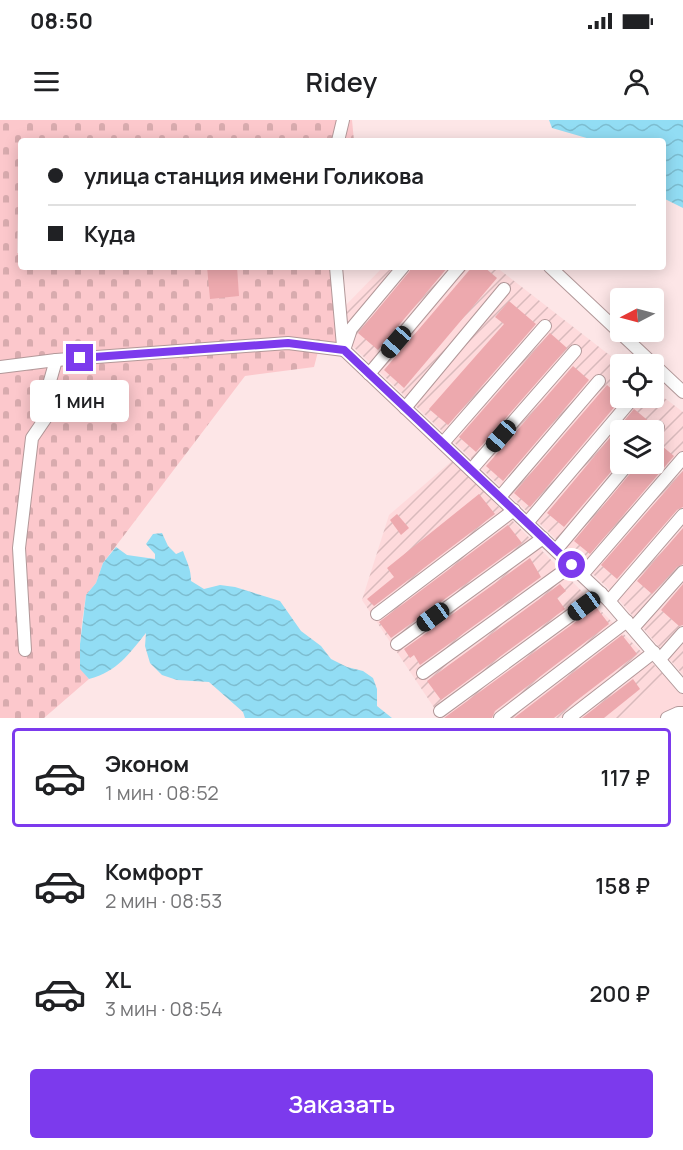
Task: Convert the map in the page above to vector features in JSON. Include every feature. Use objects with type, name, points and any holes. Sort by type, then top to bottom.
[{"type":"street","points":[[339,138],[343,120]]},
{"type":"street","points":[[336,270],[344,350]]},
{"type":"street","points":[[344,350],[351,329],[400,270]]},
{"type":"street","points":[[369,374],[456,270]]},
{"type":"street","points":[[553,270],[640,354]]},
{"type":"street","points":[[405,408],[504,289]]},
{"type":"street","points":[[443,443],[545,326]]},
{"type":"street","points":[[0,367],[57,360],[288,343],[344,350],[605,597],[683,687]]},
{"type":"street","points":[[471,470],[575,351]]},
{"type":"street","points":[[25,650],[19,548],[32,438],[47,416],[50,381],[57,360]]},
{"type":"street","points":[[664,377],[683,392]]},
{"type":"street","points":[[500,497],[599,381]]},
{"type":"street","points":[[528,523],[625,408]]},
{"type":"street","points":[[582,575],[683,458]]},
{"type":"street","points":[[556,550],[620,474]]},
{"type":"street","points":[[377,614],[514,510]]},
{"type":"street","points":[[440,711],[605,597],[683,515]]},
{"type":"street","points":[[397,644],[543,538]]},
{"type":"street","points":[[423,673],[572,565]]},
{"type":"street","points":[[500,718],[630,624],[683,572]]},
{"type":"street","points":[[569,718],[657,656],[683,633]]},
{"type":"street","points":[[667,718],[683,713]]},
{"type":"shaded area","points":[[380,270],[500,270],[610,355],[610,408],[664,408],[664,398],[683,412],[683,675],[614,594],[348,342],[344,307]]},
{"type":"shaded area","points":[[453,460],[665,676],[619,718],[441,718],[362,600],[389,515]]},
{"type":"shaded area","points":[[665,676],[678,692],[683,687],[683,718],[619,718]]},
{"type":"green space","points":[[0,120],[352,120],[354,138],[18,138],[18,270],[342,270],[348,342],[320,344],[314,367],[245,376],[103,563],[96,583],[86,595],[80,644],[80,668],[89,679],[44,718],[0,718]]},
{"type":"water","points":[[549,120],[683,120],[683,208],[666,200],[666,138],[587,138],[552,128]]},
{"type":"water","points":[[162,533],[168,546],[176,554],[183,551],[190,569],[191,581],[204,589],[220,585],[235,587],[280,601],[301,631],[321,646],[331,659],[347,667],[363,671],[373,678],[377,689],[377,706],[392,718],[245,718],[243,712],[209,682],[177,680],[162,675],[150,663],[145,646],[146,633],[115,667],[89,679],[80,669],[80,644],[86,595],[96,583],[103,563],[116,547],[127,555],[155,559],[155,554],[146,544],[153,534]]},
{"type":"building","points":[[207,270],[237,270],[239,296],[210,299]]},
{"type":"building","points":[[410,270],[445,270],[378,350],[358,333]]},
{"type":"building","points":[[469,270],[488,270],[497,278],[404,388],[384,370]]},
{"type":"building","points":[[509,301],[536,324],[448,425],[429,409],[504,324],[495,317]]},
{"type":"building","points":[[550,333],[567,348],[476,452],[459,437]]},
{"type":"building","points":[[573,366],[589,380],[503,481],[486,466]]},
{"type":"building","points":[[607,385],[610,388],[610,408],[614,408],[530,507],[514,493]]},
{"type":"building","points":[[634,409],[647,420],[625,420]]},
{"type":"building","points":[[610,438],[610,473],[564,527],[547,513]]},
{"type":"building","points":[[664,448],[674,456],[664,468]]},
{"type":"building","points":[[683,471],[683,507],[677,510],[617,579],[601,565]]},
{"type":"building","points":[[630,474],[659,474],[590,554],[574,541]]},
{"type":"building","points":[[479,494],[495,514],[374,606],[367,599],[394,577],[387,568]]},
{"type":"building","points":[[397,514],[409,528],[401,535],[390,520]]},
{"type":"building","points":[[508,525],[522,543],[391,638],[379,622]]},
{"type":"building","points":[[683,528],[683,564],[677,567],[652,594],[637,581]]},
{"type":"building","points":[[530,558],[541,577],[420,665],[414,655],[410,658],[404,649]]},
{"type":"building","points":[[560,584],[566,591],[557,598],[565,609],[441,700],[427,681]]},
{"type":"building","points":[[683,584],[683,625],[679,626],[661,610]]},
{"type":"building","points":[[596,607],[609,624],[495,711],[492,718],[444,718]]},
{"type":"building","points":[[622,635],[637,654],[554,718],[514,718]]},
{"type":"building","points":[[633,679],[640,689],[604,718],[582,718]]},
{"type":"route","points":[[80,358],[288,343],[344,350],[572,565]]}]
